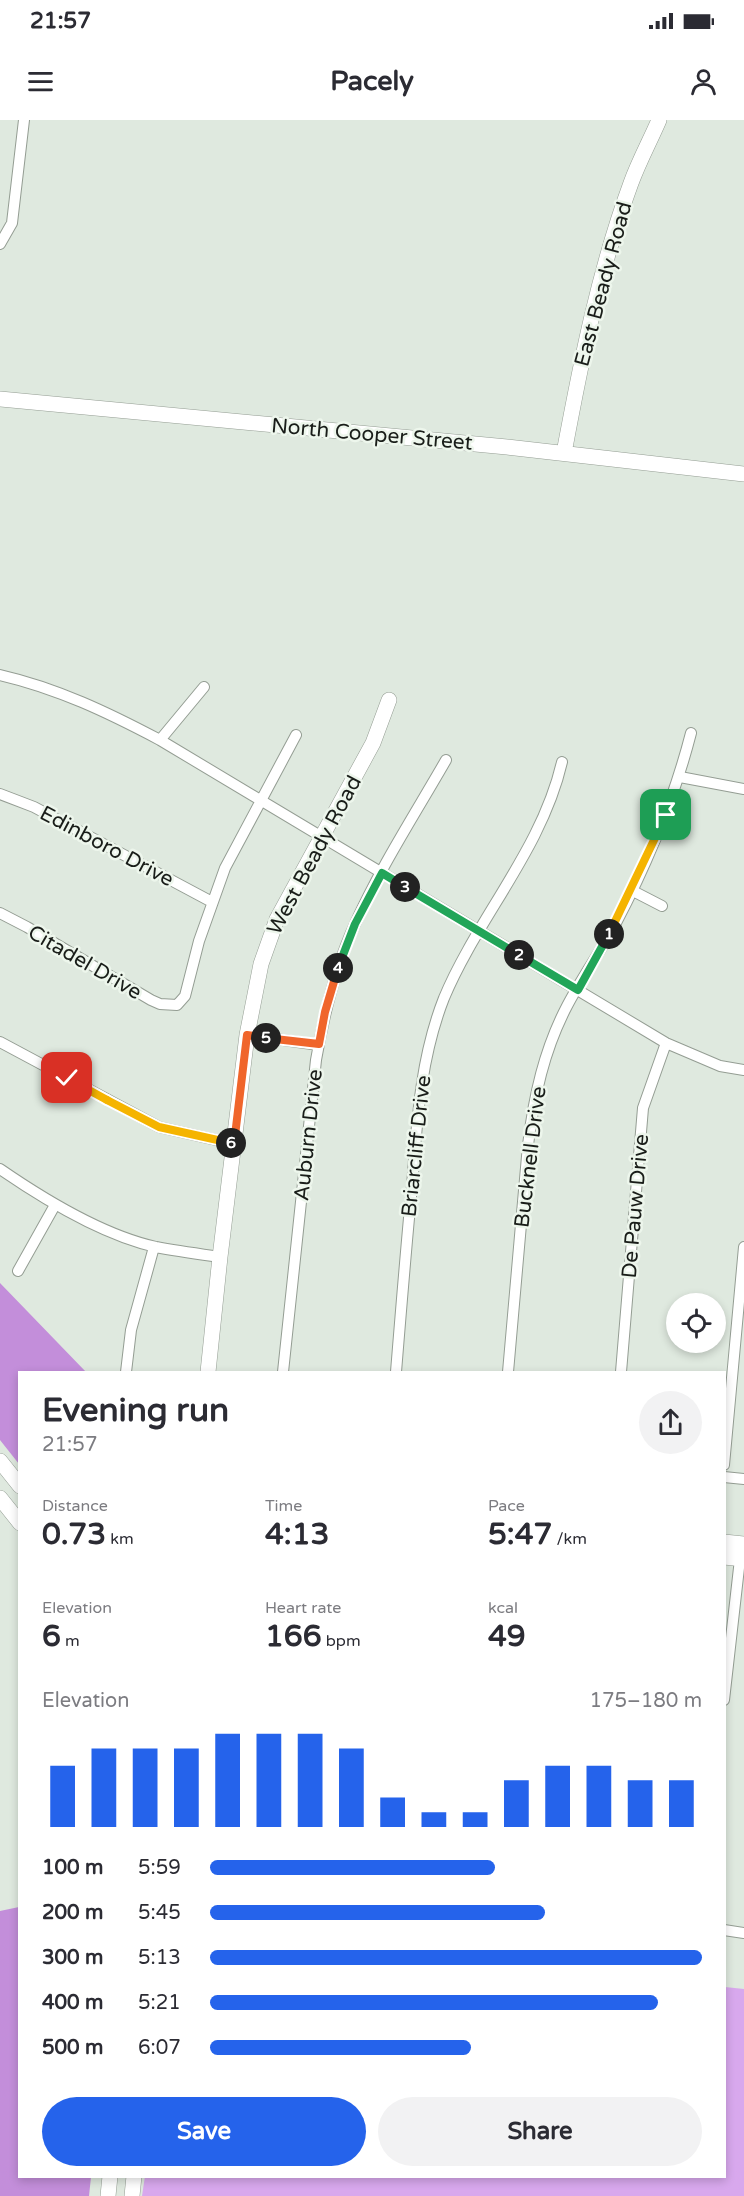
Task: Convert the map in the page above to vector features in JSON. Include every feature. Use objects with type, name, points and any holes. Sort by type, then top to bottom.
[{"type":"street","points":[[0,244],[12,223],[24,120]]},
{"type":"street","name":"East Beady Road","points":[[564,453],[579,369],[602,278],[631,182],[659,120]]},
{"type":"street","name":"North Cooper Street","points":[[0,399],[564,453],[744,474]]},
{"type":"street","points":[[0,675],[47,687],[160,740],[666,1043],[720,1066],[744,1070]]},
{"type":"street","points":[[160,740],[204,687]]},
{"type":"street","name":"West Beady Road","points":[[208,1371],[247,1035],[261,964],[277,919],[374,743],[389,700]]},
{"type":"street","name":"Bucknell Drive","points":[[508,1371],[532,1112],[545,1057],[568,1004],[616,922],[666,815],[680,777],[691,733]]},
{"type":"street","points":[[212,902],[225,868],[296,735]]},
{"type":"street","name":"Auburn Drive","points":[[283,1371],[319,1044],[335,974],[355,924],[446,760]]},
{"type":"street","name":"Briarcliff Drive","points":[[396,1371],[420,1085],[431,1036],[462,962],[547,810],[562,762]]},
{"type":"street","points":[[680,777],[744,789]]},
{"type":"street","name":"Edinboro Drive","points":[[0,794],[34,807],[212,902]]},
{"type":"street","points":[[631,890],[662,906]]},
{"type":"street","name":"Citadel Drive","points":[[0,914],[27,927],[151,1000],[160,1004],[177,1005],[185,996],[212,902]]},
{"type":"street","points":[[247,1035],[319,1044]]},
{"type":"street","points":[[0,1042],[159,1127],[234,1144]]},
{"type":"street","name":"De Pauw Drive","points":[[621,1371],[643,1108],[666,1043]]},
{"type":"street","points":[[0,1169],[55,1205],[90,1222],[154,1246],[220,1257]]},
{"type":"street","points":[[18,1271],[55,1205]]},
{"type":"street","points":[[126,1371],[131,1330],[154,1246]]},
{"type":"street","points":[[726,1444],[744,1246]]},
{"type":"street","points":[[0,1461],[18,1483]]},
{"type":"street","points":[[726,1477],[744,1479]]},
{"type":"street","points":[[0,1498],[18,1520]]},
{"type":"street","points":[[726,1544],[738,1555],[726,1679]]},
{"type":"street","points":[[726,1930],[744,1933]]},
{"type":"street","points":[[108,2196],[110,2178]]},
{"type":"street","points":[[132,2196],[134,2178]]},
{"type":"shaded area","points":[[0,1283],[85,1371],[18,1371],[18,1463],[0,1440]]},
{"type":"shaded area","points":[[18,1907],[18,2178],[91,2178],[89,2196],[0,2196],[0,1911]]},
{"type":"shaded area","points":[[726,1987],[744,1989],[744,2196],[142,2196],[145,2178],[726,2178]]},
{"type":"route","points":[[67,1078],[159,1127],[234,1144],[247,1035],[319,1044],[335,974],[355,924],[382,873],[578,990],[616,922],[666,815]]}]
